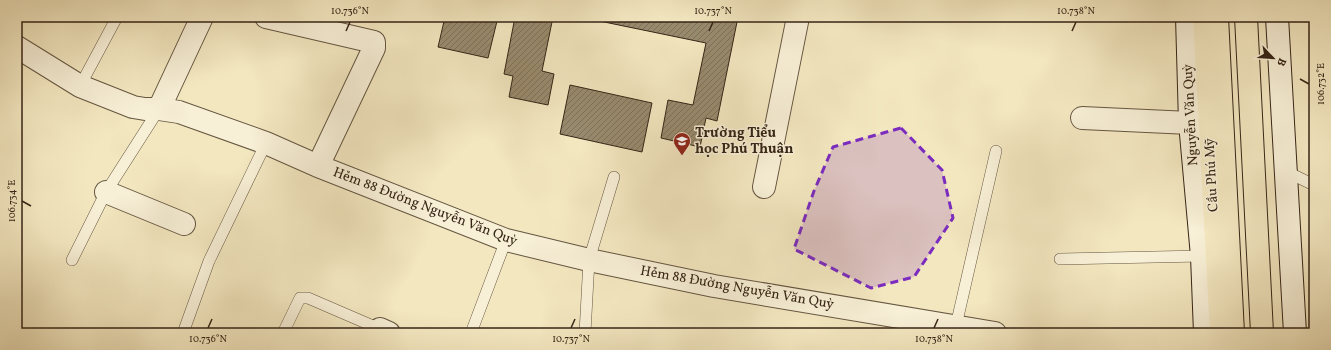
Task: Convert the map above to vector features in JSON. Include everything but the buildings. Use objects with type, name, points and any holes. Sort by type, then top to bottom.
[{"type":"main road","name":"Cầu Phú Mỹ","points":[[1204,17],[1221,333]]},
{"type":"main road","name":"Cầu Phú Mỹ","points":[[1217,17],[1233,333]]},
{"type":"main road","points":[[1246,17],[1262,333]]},
{"type":"main road","points":[[1255,17],[1271,333]]},
{"type":"street","points":[[159,109],[202,17]]},
{"type":"street","points":[[266,17],[374,42],[374,48],[318,166]]},
{"type":"street","points":[[764,187],[798,17]]},
{"type":"street","name":"Nguyễn Văn Quỳ","points":[[1187,17],[1190,123],[1202,256],[1205,333]]},
{"type":"street","points":[[1277,17],[1295,333]]},
{"type":"street","name":"Hẻm 88 Đường Nguyễn Văn Quỳ","points":[[17,47],[80,86],[133,106],[145,109],[159,109],[179,112],[266,143],[318,166],[506,240],[589,260],[714,286],[955,330],[995,333]]},
{"type":"street","points":[[1082,118],[1190,123]]},
{"type":"street","points":[[106,192],[184,224]]},
{"type":"lane","points":[[80,86],[117,17]]},
{"type":"lane","points":[[72,260],[106,192],[159,109]]},
{"type":"lane","points":[[183,333],[209,261],[266,143]]},
{"type":"lane","points":[[955,330],[996,151]]},
{"type":"lane","points":[[1285,171],[1314,185]]},
{"type":"lane","points":[[585,333],[589,260],[614,176]]},
{"type":"lane","points":[[471,333],[506,240]]},
{"type":"lane","points":[[1060,259],[1202,256]]},
{"type":"lane","points":[[283,333],[300,298],[308,298],[385,331]]},
{"type":"highlighted area","points":[[901,128],[942,170],[953,218],[914,277],[871,288],[794,249],[814,191],[833,147]]},
{"type":"place","name":"Trường Tiểu học Phú Thuận","points":[[682,156]]}]
